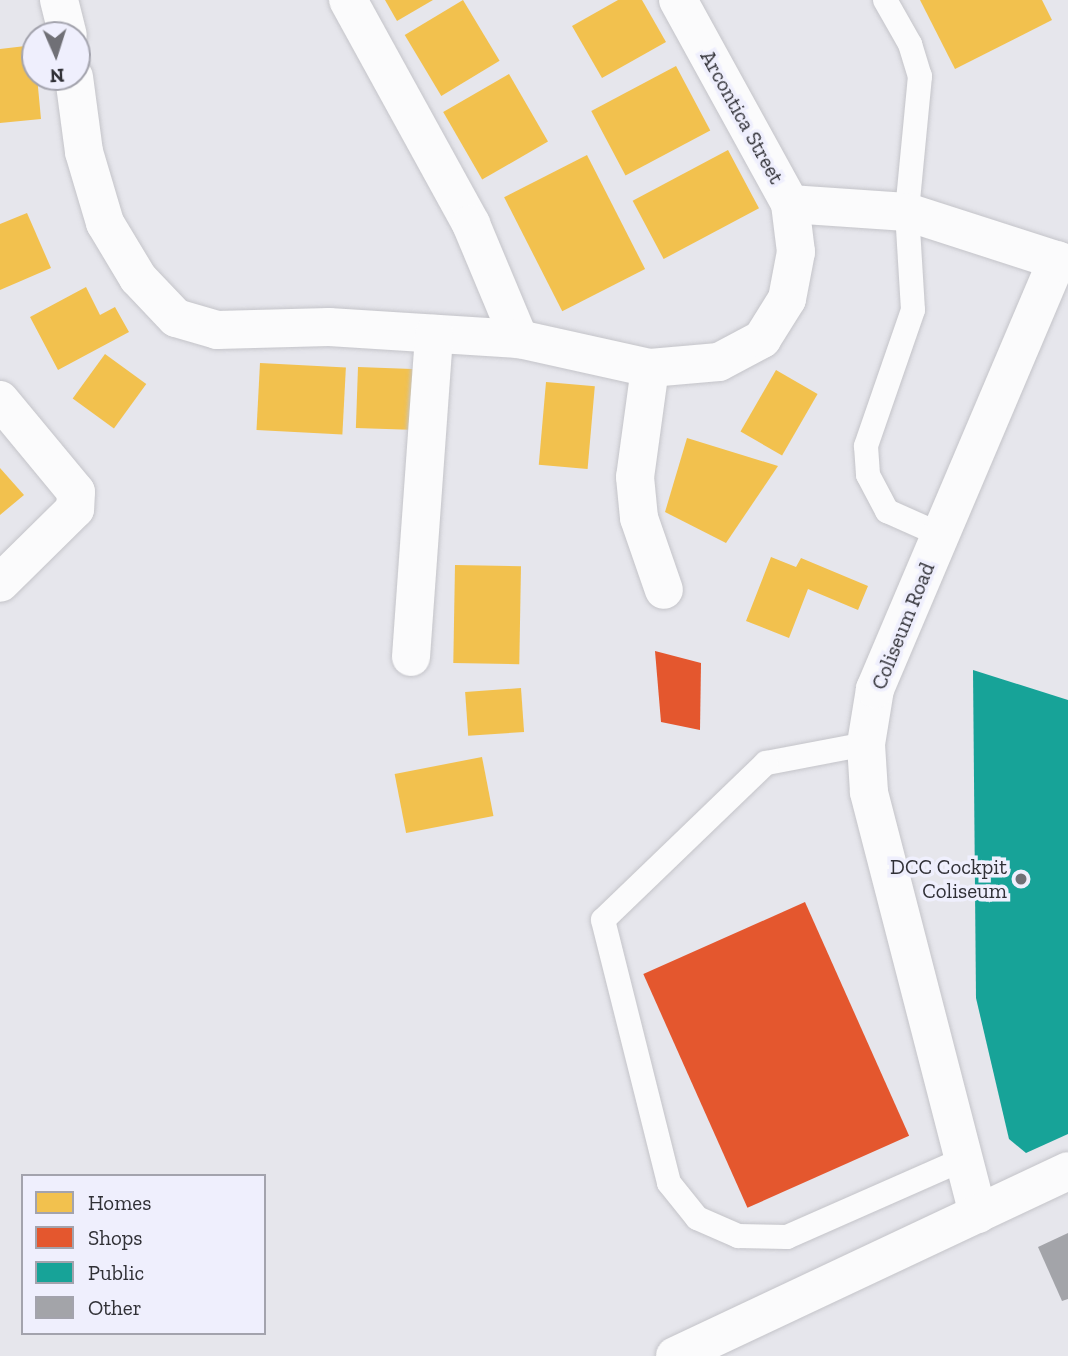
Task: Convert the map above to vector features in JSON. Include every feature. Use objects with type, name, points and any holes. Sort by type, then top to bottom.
[{"type":"street","points":[[59,0],[64,21]]},
{"type":"street","points":[[348,0],[471,224],[519,340]]},
{"type":"street","name":"Arcontica Street","points":[[678,0],[790,204],[906,212],[1063,262]]},
{"type":"street","points":[[76,91],[84,152],[105,223],[138,278],[176,318],[217,330],[329,327],[519,340],[650,368],[719,362],[762,339],[787,299],[796,252],[790,204]]},
{"type":"street","name":"Coliseum Road","points":[[978,1214],[869,792],[866,744],[875,689],[1063,262]]},
{"type":"street","points":[[411,657],[434,334]]},
{"type":"street","points":[[650,368],[635,477],[639,518],[664,590]]},
{"type":"street","points":[[0,400],[66,475],[76,492],[75,509],[0,583]]},
{"type":"street","points":[[675,1356],[1068,1171]]},
{"type":"lane","points":[[885,0],[910,44],[920,76],[906,212],[913,310],[866,446],[869,475],[887,511],[941,535]]},
{"type":"lane","points":[[866,744],[766,763],[603,920],[669,1183],[697,1218],[738,1236],[787,1237],[964,1159]]},
{"type":"building: Homes","points":[[385,0],[433,0],[397,21]]},
{"type":"building: Homes","points":[[463,0],[500,61],[441,96],[405,35]]},
{"type":"building: Homes","points":[[618,0],[642,0],[666,42],[602,78],[572,26]]},
{"type":"building: Homes","points":[[920,0],[1042,0],[1052,20],[955,69]]},
{"type":"building: Homes","points":[[21,47],[21,91],[38,91],[41,119],[0,123],[0,49]]},
{"type":"building: Homes","points":[[676,66],[710,130],[626,176],[591,111]]},
{"type":"building: Homes","points":[[509,74],[548,142],[482,180],[443,112]]},
{"type":"building: Homes","points":[[728,150],[759,208],[664,259],[633,201]]},
{"type":"building: Homes","points":[[587,155],[645,269],[562,311],[504,197]]},
{"type":"building: Homes","points":[[27,213],[51,268],[0,290],[0,224]]},
{"type":"building: Homes","points":[[86,287],[100,315],[115,307],[129,332],[58,370],[30,317]]},
{"type":"building: Homes","points":[[105,354],[146,384],[114,428],[73,398]]},
{"type":"building: Homes","points":[[260,363],[346,368],[342,434],[256,430]]},
{"type":"building: Homes","points":[[358,367],[419,369],[417,430],[356,428]]},
{"type":"building: Homes","points":[[776,370],[818,394],[782,455],[740,431]]},
{"type":"building: Homes","points":[[546,382],[595,386],[588,469],[539,465]]},
{"type":"building: Homes","points":[[687,438],[778,466],[726,543],[665,512]]},
{"type":"building: Homes","points":[[0,468],[24,495],[0,515]]},
{"type":"building: Homes","points":[[771,557],[796,567],[801,558],[868,586],[858,610],[808,589],[789,638],[746,621]]},
{"type":"building: Homes","points":[[455,565],[521,566],[519,664],[453,663]]},
{"type":"building: Homes","points":[[521,688],[524,732],[468,736],[465,692]]},
{"type":"building: Homes","points":[[482,757],[493,816],[406,833],[395,774]]},
{"type":"building: Shops","points":[[655,651],[701,663],[700,730],[661,722]]},
{"type":"building: Shops","points":[[805,902],[909,1136],[747,1208],[643,974]]},
{"type":"building: Public","name":"DCC Cockpit Coliseum","points":[[973,670],[1068,700],[1068,1134],[1026,1153],[1009,1139],[976,998]]},
{"type":"building: Other","points":[[1068,1233],[1068,1299],[1062,1301],[1038,1247]]},
{"type":"place","name":"DCC Cockpit Coliseum","points":[[1021,879]]}]
